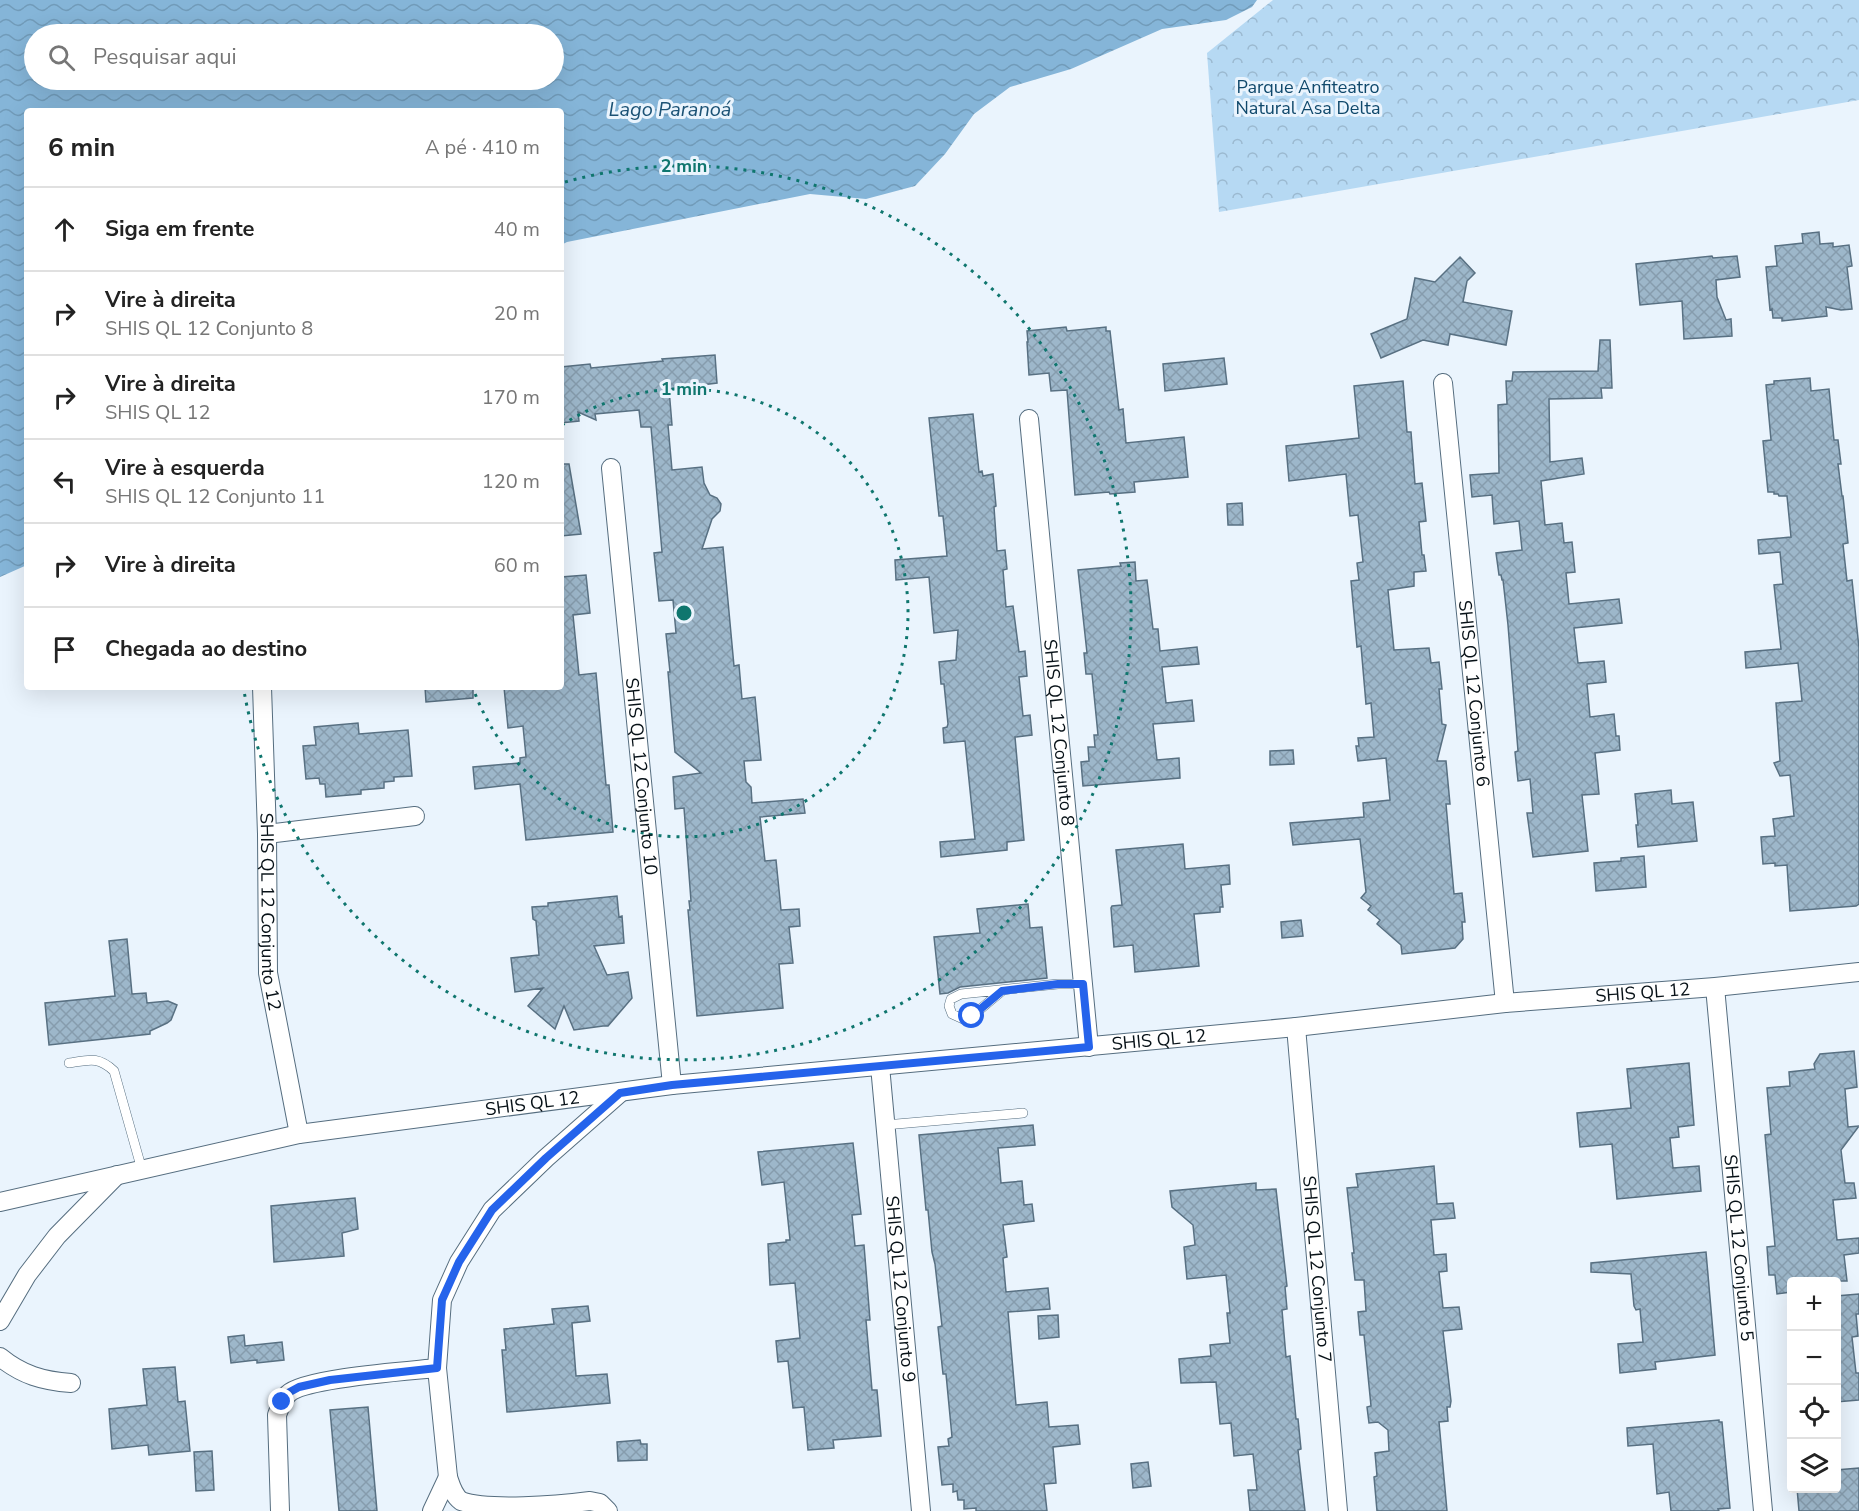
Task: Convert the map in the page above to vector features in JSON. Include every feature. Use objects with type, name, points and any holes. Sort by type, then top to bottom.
[{"type":"street","name":"SHIS QL 12 Conjunto 6","points":[[1443,383],[1505,1003]]},
{"type":"street","name":"SHIS QL 12 Conjunto 8","points":[[1029,419],[1089,1047]]},
{"type":"street","name":"SHIS QL 12 Conjunto 10","points":[[611,468],[672,1085]]},
{"type":"street","name":"SHIS QL 12 Conjunto 12","points":[[262,690],[267,834],[267,974],[299,1134]]},
{"type":"street","points":[[267,834],[415,816]]},
{"type":"street","name":"SHIS QL 12","points":[[0,1202],[299,1134],[672,1085],[1296,1027],[1505,1003],[1715,987],[1859,972]]},
{"type":"street","name":"SHIS QL 12 Conjunto 5","points":[[1715,987],[1763,1511]]},
{"type":"street","name":"SHIS QL 12 Conjunto 7","points":[[1296,1027],[1338,1511]]},
{"type":"street","name":"SHIS QL 12 Conjunto 9","points":[[880,1066],[921,1511]]},
{"type":"street","points":[[608,1511],[600,1503],[590,1501],[503,1510],[476,1508],[460,1500],[453,1492],[448,1477],[437,1368],[442,1300],[459,1262],[492,1210],[546,1158],[620,1093]]},
{"type":"street","points":[[0,1321],[27,1275],[57,1236],[117,1175]]},
{"type":"street","points":[[0,1357],[27,1375],[48,1382],[71,1383]]},
{"type":"street","points":[[279,1511],[278,1415],[288,1393],[299,1387],[330,1380],[437,1368]]},
{"type":"street","points":[[432,1511],[448,1477]]},
{"type":"lane","points":[[1002,991],[972,1016],[963,1019],[952,1014],[949,1006],[951,999],[961,993],[1058,984],[1083,984]]},
{"type":"lane","points":[[69,1063],[93,1059],[105,1062],[114,1071],[142,1170]]},
{"type":"lane","points":[[885,1125],[1023,1113]]},
{"type":"green space","name":"Parque Anfiteatro Natural Asa Delta","points":[[1273,0],[1859,0],[1859,100],[1219,212],[1207,53]]},
{"type":"water","name":"Lago Paranoá","points":[[0,0],[1257,0],[1252,7],[1226,20],[1162,29],[1071,69],[1010,87],[974,114],[945,154],[915,186],[866,199],[810,194],[564,244],[564,108],[24,108],[24,566],[0,577]]},
{"type":"building","points":[[1819,232],[1820,244],[1833,243],[1833,247],[1849,245],[1852,266],[1847,267],[1852,309],[1841,310],[1826,307],[1827,316],[1782,321],[1782,318],[1773,318],[1772,309],[1770,310],[1766,267],[1777,266],[1775,246],[1803,243],[1802,234]]},
{"type":"building","points":[[1712,256],[1713,258],[1737,256],[1740,277],[1716,280],[1717,297],[1726,320],[1731,319],[1732,336],[1684,339],[1682,301],[1640,305],[1636,264]]},
{"type":"building","points":[[1460,257],[1475,273],[1467,281],[1463,302],[1512,311],[1506,345],[1450,334],[1448,345],[1423,340],[1381,358],[1371,334],[1407,319],[1415,278],[1435,282]]},
{"type":"building","points":[[1066,327],[1067,331],[1106,327],[1106,331],[1110,331],[1119,410],[1123,409],[1126,443],[1184,437],[1188,477],[1134,482],[1135,492],[1075,495],[1067,390],[1051,391],[1049,373],[1029,375],[1027,342],[1027,331]]},
{"type":"building","points":[[1600,340],[1610,340],[1612,388],[1601,388],[1602,398],[1549,399],[1550,462],[1582,458],[1584,474],[1541,481],[1545,525],[1562,523],[1564,543],[1572,542],[1575,572],[1566,573],[1569,604],[1619,599],[1622,623],[1574,628],[1578,663],[1604,661],[1606,682],[1587,684],[1590,717],[1614,714],[1620,750],[1595,753],[1599,794],[1582,795],[1588,851],[1533,857],[1527,813],[1533,813],[1530,779],[1518,781],[1515,752],[1518,751],[1508,625],[1503,580],[1499,575],[1496,553],[1522,550],[1519,521],[1494,524],[1492,495],[1472,497],[1470,475],[1499,473],[1498,405],[1507,404],[1506,381],[1512,381],[1513,372],[1598,371]]},
{"type":"building","points":[[715,355],[717,383],[669,389],[672,425],[668,425],[672,470],[702,467],[704,483],[710,495],[717,498],[721,504],[720,511],[712,519],[702,549],[723,547],[734,666],[739,665],[742,699],[755,697],[761,760],[744,761],[746,782],[751,787],[752,803],[803,799],[805,813],[760,817],[765,861],[776,860],[781,910],[799,909],[800,926],[789,927],[793,963],[779,964],[783,1008],[697,1016],[688,910],[690,910],[689,901],[691,901],[684,808],[675,809],[673,777],[701,773],[675,752],[666,634],[676,633],[673,600],[659,601],[654,553],[662,552],[651,427],[641,427],[639,410],[595,414],[596,420],[578,412],[579,421],[564,423],[564,367],[590,364],[591,368],[663,361],[662,359]]},
{"type":"building","points":[[1224,358],[1227,384],[1165,391],[1163,364]]},
{"type":"building","points":[[1810,378],[1811,391],[1829,389],[1834,440],[1838,440],[1841,464],[1838,464],[1848,543],[1843,544],[1847,581],[1852,580],[1859,648],[1859,904],[1790,911],[1787,865],[1763,864],[1761,837],[1775,836],[1773,819],[1794,816],[1790,775],[1780,776],[1774,763],[1780,761],[1776,703],[1802,701],[1798,663],[1746,668],[1745,652],[1781,649],[1774,585],[1783,584],[1780,552],[1759,554],[1758,540],[1791,537],[1787,496],[1768,492],[1763,441],[1771,440],[1766,385],[1774,384],[1774,381]]},
{"type":"building","points":[[1403,381],[1407,432],[1411,432],[1415,484],[1422,483],[1426,521],[1419,522],[1426,571],[1414,572],[1414,586],[1388,590],[1394,650],[1429,648],[1431,663],[1439,662],[1442,724],[1446,725],[1437,761],[1446,761],[1450,804],[1446,804],[1454,894],[1462,893],[1465,922],[1462,922],[1463,939],[1455,948],[1402,954],[1401,945],[1377,924],[1380,920],[1368,910],[1371,906],[1361,898],[1366,892],[1360,839],[1293,845],[1290,823],[1364,817],[1363,803],[1390,800],[1386,758],[1358,761],[1356,746],[1359,746],[1358,738],[1374,737],[1371,703],[1366,704],[1361,646],[1357,647],[1351,581],[1359,580],[1357,563],[1363,562],[1358,515],[1350,516],[1346,474],[1289,481],[1286,446],[1359,438],[1354,386]]},
{"type":"building","points":[[973,414],[979,472],[982,471],[983,476],[993,474],[997,551],[1005,550],[1007,569],[1003,570],[1006,607],[1013,606],[1019,652],[1025,651],[1027,676],[1019,677],[1023,716],[1030,715],[1032,735],[1015,737],[1024,840],[1007,842],[1007,850],[941,857],[940,842],[975,839],[965,741],[944,743],[943,728],[948,724],[939,662],[956,660],[958,630],[934,633],[929,577],[896,580],[895,560],[947,556],[943,516],[939,516],[929,418]]},
{"type":"building","points":[[564,464],[569,464],[581,534],[564,536]]},
{"type":"building","points":[[1242,503],[1243,525],[1228,525],[1227,504]]},
{"type":"building","points":[[1135,562],[1136,581],[1147,580],[1153,629],[1158,629],[1160,651],[1197,647],[1199,664],[1162,667],[1166,703],[1192,700],[1194,721],[1153,724],[1157,760],[1179,758],[1180,778],[1083,786],[1081,762],[1089,761],[1088,747],[1095,747],[1094,735],[1098,735],[1092,674],[1086,674],[1084,653],[1087,653],[1078,570],[1121,566],[1120,563]]},
{"type":"building","points":[[586,575],[590,613],[573,615],[579,675],[596,673],[606,785],[609,785],[613,832],[526,840],[520,784],[475,789],[473,767],[520,763],[520,758],[526,757],[523,726],[508,728],[504,690],[564,690],[564,577]]},
{"type":"building","points":[[425,690],[473,690],[473,698],[426,702]]},
{"type":"building","points":[[358,723],[359,734],[408,730],[412,776],[394,777],[394,781],[384,782],[384,788],[361,790],[361,794],[326,797],[325,784],[320,784],[319,778],[306,779],[303,746],[316,745],[314,727]]},
{"type":"building","points":[[1293,750],[1294,764],[1270,765],[1270,751]]},
{"type":"building","points":[[1671,790],[1672,804],[1693,802],[1697,841],[1638,847],[1635,794]]},
{"type":"building","points":[[1183,844],[1185,869],[1229,865],[1230,884],[1221,885],[1223,907],[1220,907],[1220,912],[1194,914],[1199,966],[1135,972],[1133,945],[1114,947],[1111,908],[1122,905],[1116,850]]},
{"type":"building","points":[[1644,856],[1646,887],[1596,891],[1594,863]]},
{"type":"building","points":[[617,896],[619,917],[622,916],[624,943],[594,946],[607,975],[628,972],[632,998],[608,1026],[574,1030],[564,1006],[555,1029],[528,1006],[543,988],[515,992],[511,958],[539,955],[536,921],[533,919],[532,907],[548,906],[548,903]]},
{"type":"building","points":[[1028,904],[1030,928],[1042,927],[1047,978],[960,987],[940,994],[934,937],[980,933],[977,909]]},
{"type":"building","points":[[1301,920],[1303,936],[1282,938],[1281,922]]},
{"type":"building","points":[[127,939],[132,994],[146,993],[147,1003],[168,1001],[177,1005],[171,1020],[150,1031],[150,1034],[49,1045],[45,1003],[115,996],[109,941]]},
{"type":"building","points":[[1854,1051],[1857,1087],[1845,1089],[1848,1127],[1859,1126],[1841,1150],[1845,1183],[1854,1183],[1856,1198],[1833,1200],[1837,1240],[1859,1238],[1859,1253],[1844,1255],[1847,1281],[1841,1281],[1841,1277],[1787,1277],[1787,1293],[1777,1294],[1775,1275],[1769,1275],[1767,1247],[1775,1246],[1765,1135],[1771,1134],[1767,1088],[1790,1086],[1789,1072],[1815,1069],[1814,1064],[1820,1054]]},
{"type":"building","points":[[1689,1063],[1694,1125],[1678,1127],[1679,1137],[1670,1138],[1673,1168],[1699,1166],[1701,1191],[1617,1199],[1612,1144],[1580,1147],[1577,1113],[1631,1108],[1627,1069]]},
{"type":"building","points":[[1033,1125],[1035,1145],[998,1148],[1001,1183],[1022,1181],[1024,1205],[1032,1204],[1034,1221],[1003,1225],[1007,1257],[1003,1258],[1006,1292],[1048,1288],[1050,1309],[1008,1312],[1016,1405],[1047,1402],[1049,1427],[1078,1425],[1080,1444],[1053,1447],[1056,1483],[1044,1484],[1047,1511],[976,1511],[976,1508],[964,1509],[964,1500],[958,1500],[957,1491],[953,1492],[953,1484],[942,1485],[938,1447],[949,1446],[948,1439],[952,1437],[946,1374],[943,1374],[938,1327],[942,1326],[928,1210],[926,1210],[919,1135]]},
{"type":"building","points":[[853,1143],[861,1214],[852,1215],[855,1246],[864,1245],[870,1320],[866,1320],[872,1390],[877,1390],[881,1436],[833,1440],[834,1448],[808,1450],[804,1407],[793,1408],[788,1361],[778,1362],[776,1341],[800,1338],[795,1283],[770,1285],[768,1244],[790,1240],[784,1182],[762,1185],[758,1152]]},
{"type":"building","points":[[1434,1166],[1437,1204],[1453,1203],[1455,1218],[1431,1220],[1434,1255],[1446,1254],[1447,1271],[1439,1272],[1443,1308],[1459,1307],[1462,1329],[1443,1331],[1451,1401],[1450,1407],[1447,1407],[1448,1421],[1439,1422],[1447,1511],[1377,1511],[1374,1477],[1377,1476],[1375,1453],[1389,1451],[1388,1430],[1378,1422],[1369,1423],[1367,1407],[1371,1406],[1364,1335],[1360,1335],[1358,1312],[1366,1311],[1364,1280],[1355,1280],[1347,1188],[1358,1187],[1356,1174]]},
{"type":"building","points":[[1256,1183],[1256,1190],[1276,1189],[1287,1286],[1285,1287],[1287,1309],[1282,1310],[1286,1357],[1290,1356],[1296,1419],[1298,1419],[1301,1449],[1298,1450],[1305,1511],[1250,1511],[1248,1490],[1257,1490],[1253,1454],[1234,1456],[1231,1423],[1220,1424],[1216,1382],[1181,1383],[1179,1359],[1211,1356],[1210,1345],[1230,1343],[1227,1313],[1230,1313],[1226,1275],[1187,1279],[1184,1247],[1195,1245],[1193,1225],[1172,1207],[1170,1191]]},
{"type":"building","points":[[355,1198],[358,1229],[342,1233],[344,1256],[274,1262],[271,1206]]},
{"type":"building","points":[[1706,1252],[1715,1355],[1655,1362],[1656,1369],[1620,1373],[1618,1344],[1643,1342],[1640,1309],[1636,1310],[1634,1306],[1631,1274],[1591,1272],[1591,1263]]},
{"type":"building","points":[[1859,1294],[1859,1314],[1856,1314],[1858,1336],[1852,1337],[1856,1373],[1859,1373],[1859,1400],[1841,1402],[1841,1331],[1841,1296]]},
{"type":"building","points":[[588,1306],[590,1321],[572,1323],[576,1376],[607,1374],[610,1403],[507,1412],[502,1350],[506,1350],[504,1329],[554,1324],[552,1309]]},
{"type":"building","points":[[1058,1315],[1059,1337],[1039,1339],[1038,1316]]},
{"type":"building","points":[[244,1335],[245,1346],[282,1342],[284,1360],[231,1363],[228,1337]]},
{"type":"building","points":[[175,1367],[178,1402],[185,1401],[190,1451],[149,1455],[148,1445],[112,1449],[109,1409],[147,1405],[143,1369]]},
{"type":"building","points":[[368,1407],[377,1511],[339,1511],[330,1410]]},
{"type":"building","points":[[1719,1420],[1722,1422],[1730,1508],[1718,1509],[1719,1511],[1671,1511],[1669,1492],[1657,1494],[1653,1444],[1628,1446],[1627,1428]]},
{"type":"building","points":[[640,1440],[641,1444],[647,1444],[647,1460],[618,1461],[617,1442]]},
{"type":"building","points":[[212,1451],[214,1490],[196,1491],[194,1452]]},
{"type":"building","points":[[1148,1462],[1151,1486],[1133,1488],[1131,1464]]},
{"type":"building","points":[[1859,1468],[1859,1511],[1799,1511],[1797,1493],[1841,1493],[1841,1470]]},
{"type":"route","points":[[282,1402],[288,1393],[299,1387],[330,1380],[437,1368],[442,1300],[459,1262],[492,1210],[546,1158],[620,1093],[672,1085],[1089,1047],[1083,984],[1058,984],[1002,991],[972,1016]]}]
